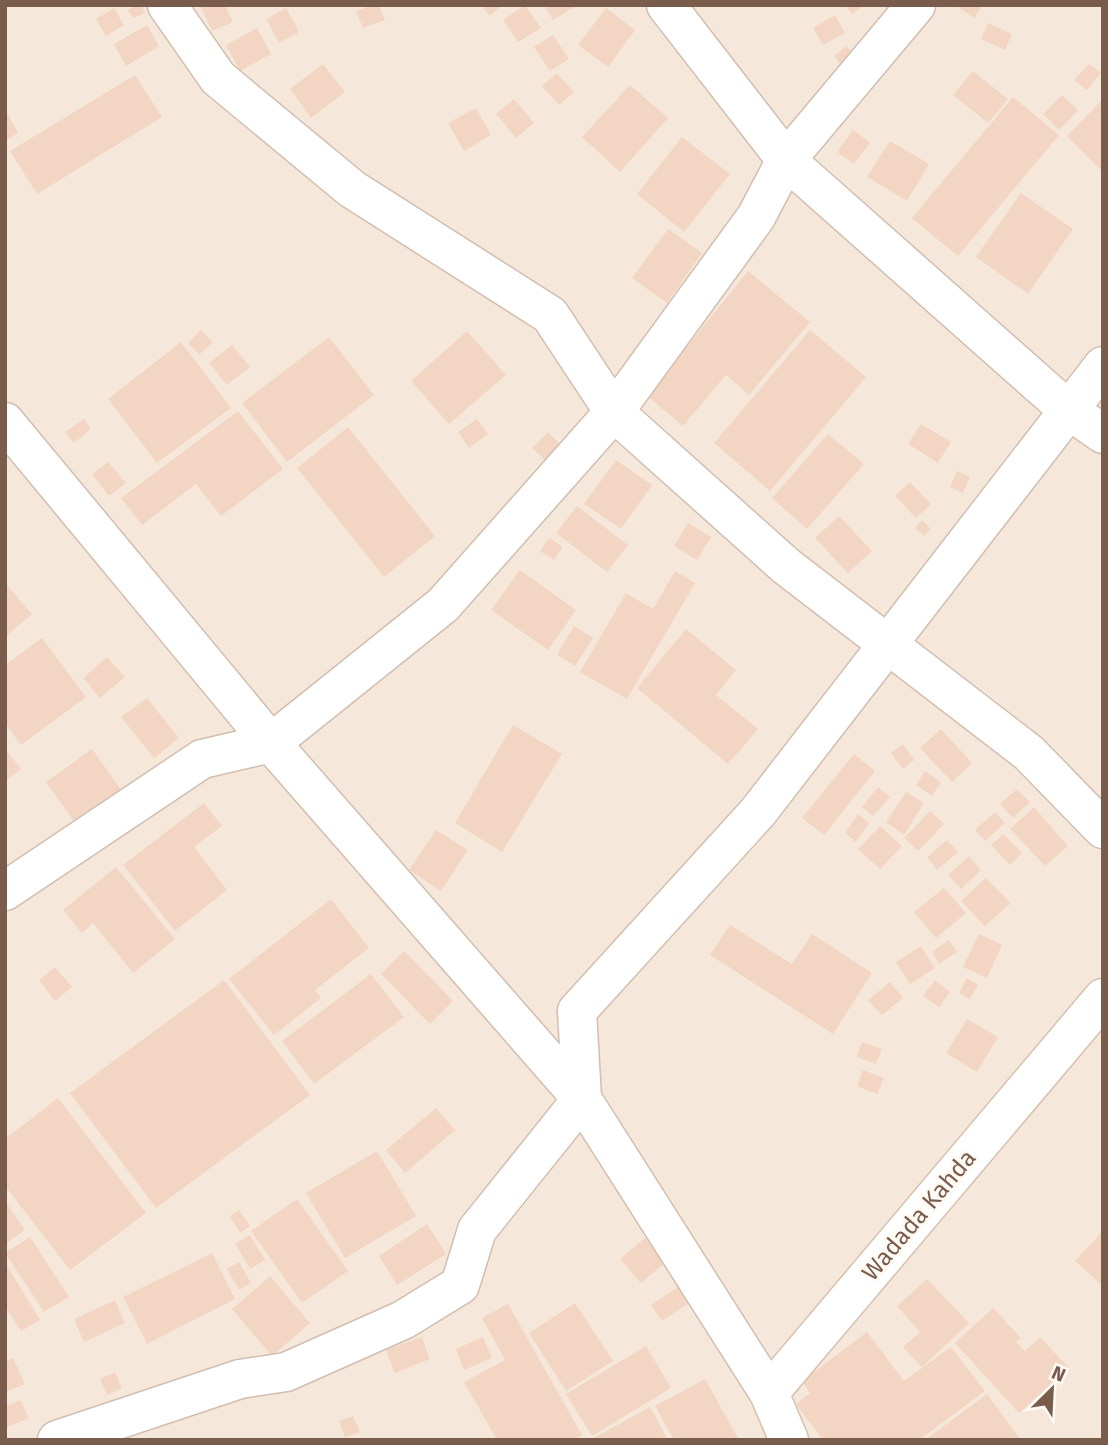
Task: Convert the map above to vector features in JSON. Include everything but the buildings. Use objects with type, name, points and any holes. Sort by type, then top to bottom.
[{"type":"street","points":[[167,5],[218,78],[352,189],[550,314],[614,412],[786,566],[1029,753],[1103,830]]},
{"type":"street","points":[[666,5],[786,160],[1067,409],[1103,434]]},
{"type":"street","points":[[5,891],[202,760],[271,743],[443,605],[614,412],[756,217],[786,160],[916,5]]},
{"type":"street","points":[[57,1440],[240,1379],[286,1372],[404,1320],[460,1285],[477,1230],[582,1099],[577,1012],[758,813],[1067,409],[1103,366]]},
{"type":"street","points":[[5,422],[271,743],[582,1099],[769,1392],[789,1440]]},
{"type":"street","name":"Wadada Kahda","points":[[769,1392],[1103,998]]},
{"type":"shaded area","points":[[5,5],[1103,5],[1103,1440],[5,1440]]}]
